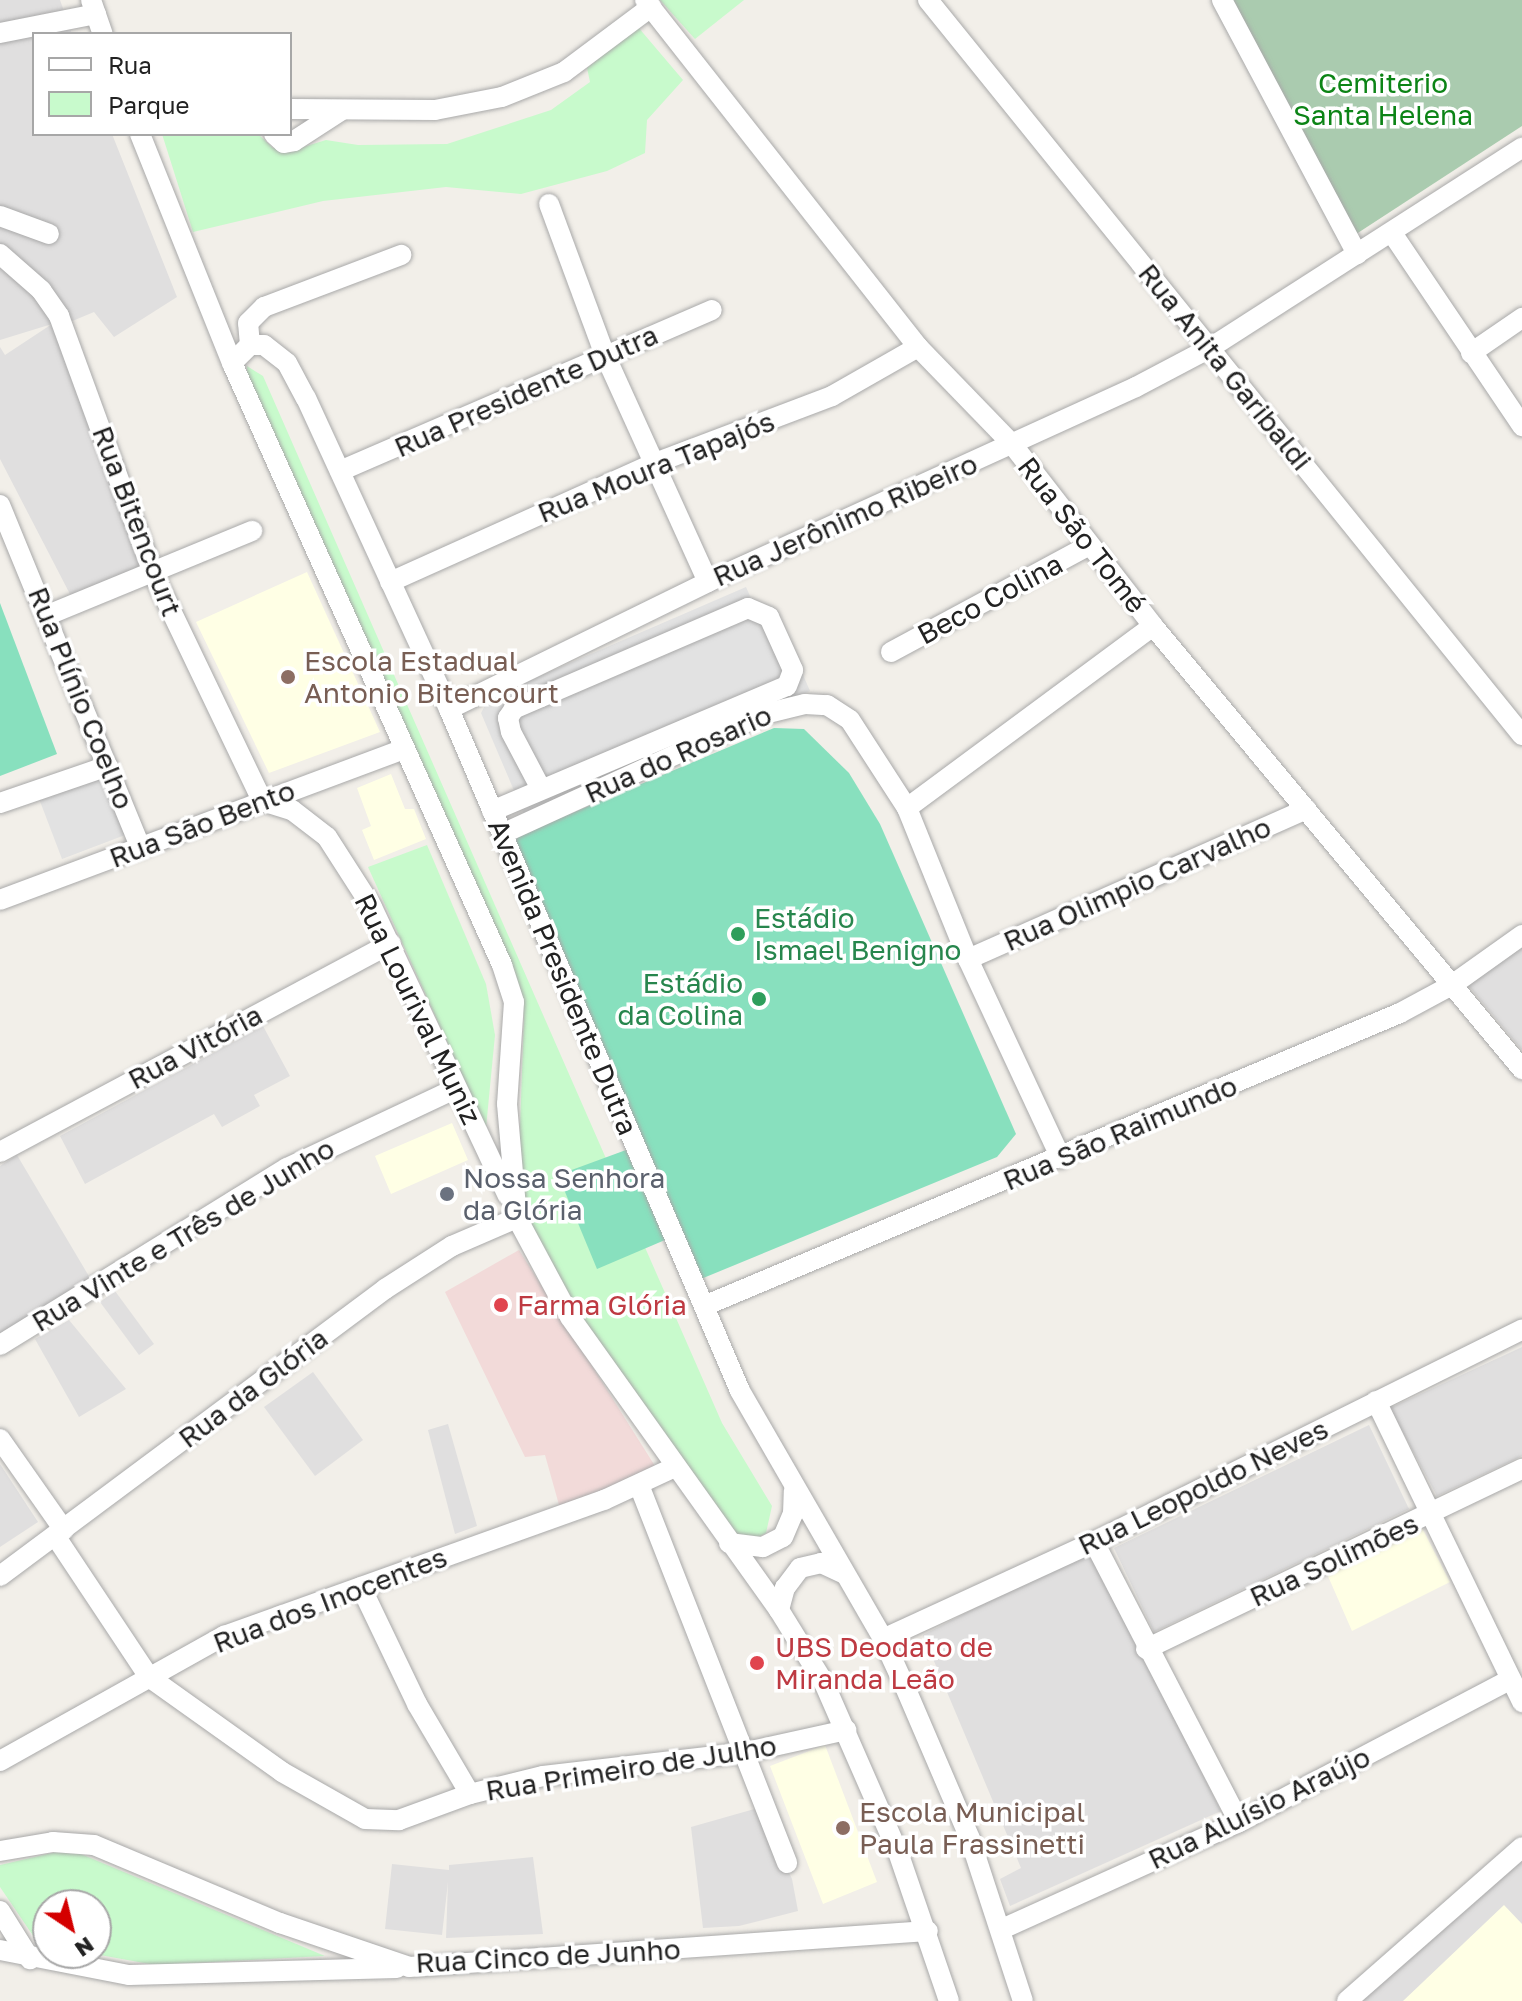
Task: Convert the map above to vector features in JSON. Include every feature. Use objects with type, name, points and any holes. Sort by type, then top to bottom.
[{"type":"street","name":"Rua Anita Garibaldi","points":[[928,0],[1522,735]]},
{"type":"street","points":[[1222,0],[1357,254]]},
{"type":"street","points":[[292,109],[435,110],[502,97],[564,72],[648,3]]},
{"type":"street","name":"Rua São Tomé","points":[[648,3],[918,347],[1012,444],[1153,626],[1522,1069]]},
{"type":"street","points":[[0,33],[94,7],[102,32]]},
{"type":"street","points":[[276,136],[284,143],[294,141],[342,110]]},
{"type":"street","name":"Avenida Presidente Dutra","points":[[141,136],[232,363],[514,1002],[507,1104],[516,1214],[570,1317],[673,1468],[779,1610],[847,1730],[928,1931],[949,2001]]},
{"type":"street","name":"Rua Jerônimo Ribeiro","points":[[449,709],[708,582],[1012,444],[1210,348],[1522,148]]},
{"type":"street","points":[[549,204],[605,355],[708,582]]},
{"type":"street","points":[[0,216],[49,234]]},
{"type":"street","points":[[1392,233],[1522,426]]},
{"type":"street","name":"Rua Bitencourt","points":[[0,254],[41,290],[59,316],[153,573],[262,801]]},
{"type":"street","points":[[232,363],[250,345],[248,323],[264,307],[401,255]]},
{"type":"street","name":"Rua Presidente Dutra","points":[[340,471],[712,310]]},
{"type":"street","points":[[1471,353],[1522,318]]},
{"type":"street","name":"Avenida Presidente Dutra","points":[[250,345],[264,345],[287,363],[340,471],[449,709],[763,1437],[883,1639],[970,1839],[1002,1929],[1023,2001]]},
{"type":"street","name":"Rua Moura Tapajós","points":[[390,582],[655,463],[832,396],[918,347]]},
{"type":"street","name":"Rua Plínio Coelho","points":[[0,505],[48,615],[141,848]]},
{"type":"street","points":[[48,615],[252,531]]},
{"type":"street","name":"Beco Colina","points":[[891,652],[1088,546]]},
{"type":"street","points":[[492,811],[787,686],[793,670],[769,617],[748,608],[514,709],[508,718],[511,732],[541,789]]},
{"type":"street","points":[[907,808],[1153,626]]},
{"type":"street","name":"Rua do Rosario","points":[[502,834],[764,714],[805,704],[827,705],[850,720],[907,808],[968,959],[1061,1158]]},
{"type":"street","name":"Rua São Bento","points":[[0,900],[404,749]]},
{"type":"street","points":[[0,803],[108,766]]},
{"type":"street","name":"Rua Lourival Muniz","points":[[262,801],[292,810],[327,837],[391,943],[455,1089],[516,1214]]},
{"type":"street","name":"Rua Olimpio Carvalho","points":[[968,959],[1306,809]]},
{"type":"street","name":"Rua São Raimundo","points":[[704,1306],[1328,1045],[1452,985],[1522,935]]},
{"type":"street","name":"Rua Vitória","points":[[0,1152],[391,943]]},
{"type":"street","name":"Rua Vinte e Três de Junho","points":[[0,1345],[287,1168],[455,1089]]},
{"type":"street","name":"Rua da Glória","points":[[0,1576],[385,1289],[452,1246],[516,1214]]},
{"type":"street","name":"Rua Leopoldo Neves","points":[[883,1639],[1094,1542],[1522,1330]]},
{"type":"street","points":[[1376,1401],[1428,1516],[1522,1702]]},
{"type":"street","name":"Rua Primeiro de Julho","points":[[0,1439],[149,1677],[282,1772],[365,1819],[399,1820],[470,1794],[543,1776],[742,1753],[847,1730]]},
{"type":"street","name":"Rua dos Inocentes","points":[[0,1761],[224,1636],[639,1485],[673,1468]]},
{"type":"street","name":"Rua Solimões","points":[[1146,1649],[1522,1469]]},
{"type":"street","points":[[639,1485],[787,1863]]},
{"type":"street","points":[[729,1543],[763,1547],[783,1537],[793,1514],[794,1491]]},
{"type":"street","points":[[1094,1542],[1146,1649],[1239,1822]]},
{"type":"street","points":[[779,1610],[785,1588],[807,1564],[821,1563],[845,1574]]},
{"type":"street","points":[[361,1587],[411,1693],[470,1794]]},
{"type":"street","name":"Rua Aluísio Araújo","points":[[1002,1929],[1239,1822],[1511,1679]]},
{"type":"street","name":"Rua Cinco de Junho","points":[[0,1851],[53,1842],[94,1845],[280,1923],[409,1967],[928,1931]]},
{"type":"street","points":[[1347,2001],[1522,1847]]},
{"type":"street","points":[[0,1911],[30,1959]]},
{"type":"street","points":[[0,1950],[30,1959],[129,1975],[409,1967]]},
{"type":"shaded area","points":[[0,0],[60,0],[71,32],[32,32],[32,136],[113,136],[177,297],[114,337],[94,312],[70,322],[142,565],[72,598],[0,459],[0,347],[5,355],[52,324],[0,340]]},
{"type":"shaded area","name":"Escola Estadual Antonio Bitencourt","points":[[307,572],[380,732],[269,773],[196,622]]},
{"type":"shaded area","points":[[746,587],[765,629],[781,624],[810,691],[524,814],[481,713],[489,698]]},
{"type":"shaded area","points":[[100,772],[125,835],[62,859],[38,796]]},
{"type":"shaded area","points":[[391,774],[405,809],[414,809],[426,839],[374,860],[362,830],[371,826],[357,788]]},
{"type":"shaded area","points":[[1522,935],[1522,1050],[1463,979]]},
{"type":"shaded area","points":[[263,1026],[290,1076],[254,1095],[260,1106],[222,1127],[214,1114],[85,1184],[60,1136]]},
{"type":"shaded area","points":[[452,1123],[468,1160],[391,1194],[375,1156]]},
{"type":"shaded area","points":[[17,1155],[90,1278],[0,1334],[0,1166]]},
{"type":"shaded area","points":[[519,1250],[655,1466],[561,1512],[545,1455],[525,1457],[445,1292]]},
{"type":"shaded area","points":[[115,1291],[154,1344],[139,1355],[100,1302]]},
{"type":"shaded area","points":[[69,1320],[126,1389],[79,1417],[35,1339]]},
{"type":"shaded area","points":[[1522,1347],[1522,1456],[1437,1496],[1390,1408]]},
{"type":"shaded area","points":[[313,1372],[363,1440],[315,1476],[264,1407]]},
{"type":"shaded area","points":[[448,1424],[477,1526],[455,1534],[428,1430]]},
{"type":"shaded area","points":[[1369,1425],[1409,1509],[1154,1632],[1114,1548]]},
{"type":"shaded area","points":[[0,1464],[38,1522],[0,1547]]},
{"type":"shaded area","points":[[1421,1526],[1450,1582],[1352,1631],[1324,1567]]},
{"type":"shaded area","points":[[1090,1549],[1221,1811],[1010,1906],[1000,1879],[1021,1868],[923,1635]]},
{"type":"shaded area","points":[[825,1745],[877,1882],[823,1904],[770,1766]]},
{"type":"shaded area","points":[[758,1808],[792,1879],[798,1911],[739,1926],[703,1928],[691,1827]]},
{"type":"shaded area","points":[[533,1857],[543,1934],[446,1938],[448,1882],[442,1935],[385,1929],[392,1864],[449,1870],[449,1865]]},
{"type":"shaded area","points":[[1522,1859],[1522,2001],[1351,2001]]},
{"type":"shaded area","points":[[1504,1905],[1522,1924],[1522,2001],[1403,2001]]},
{"type":"green space","points":[[660,0],[744,0],[695,39]]},
{"type":"green space","name":"Cemiterio Santa Helena","points":[[1218,0],[1522,0],[1522,126],[1347,240]]},
{"type":"green space","points":[[638,27],[683,80],[647,120],[645,153],[607,171],[521,194],[446,187],[323,201],[193,232],[163,136],[260,136],[273,148],[300,148],[326,140],[358,145],[447,144],[551,110],[590,82],[587,68]]},
{"type":"green space","points":[[247,366],[263,376],[722,1423],[772,1506],[766,1533],[751,1541],[728,1535],[636,1406],[517,1208],[524,1016],[427,783],[246,386]]},
{"type":"green space","points":[[0,603],[57,754],[0,776]]},
{"type":"green space","name":"Estádio Ismael Benigno","points":[[774,728],[804,729],[849,773],[880,824],[1016,1134],[997,1157],[696,1281],[508,840]]},
{"type":"green space","points":[[427,845],[486,984],[495,1035],[486,1128],[368,867]]},
{"type":"green space","points":[[626,1150],[665,1240],[597,1269],[558,1175]]},
{"type":"green space","points":[[69,1849],[325,1956],[155,1965],[112,1957],[112,1889],[32,1889],[32,1934],[0,1887],[0,1865]]},
{"type":"place","name":"Escola Estadual Antonio Bitencourt","points":[[288,677]]},
{"type":"place","name":"Estádio Ismael Benigno","points":[[738,934]]},
{"type":"place","name":"Estádio da Colina","points":[[759,999]]},
{"type":"place","name":"Nossa Senhora da Glória","points":[[447,1194]]},
{"type":"place","name":"Farma Glória","points":[[501,1305]]},
{"type":"place","name":"UBS Deodato de Miranda Leão","points":[[757,1663]]},
{"type":"place","name":"Escola Municipal Paula Frassinetti","points":[[843,1828]]}]
